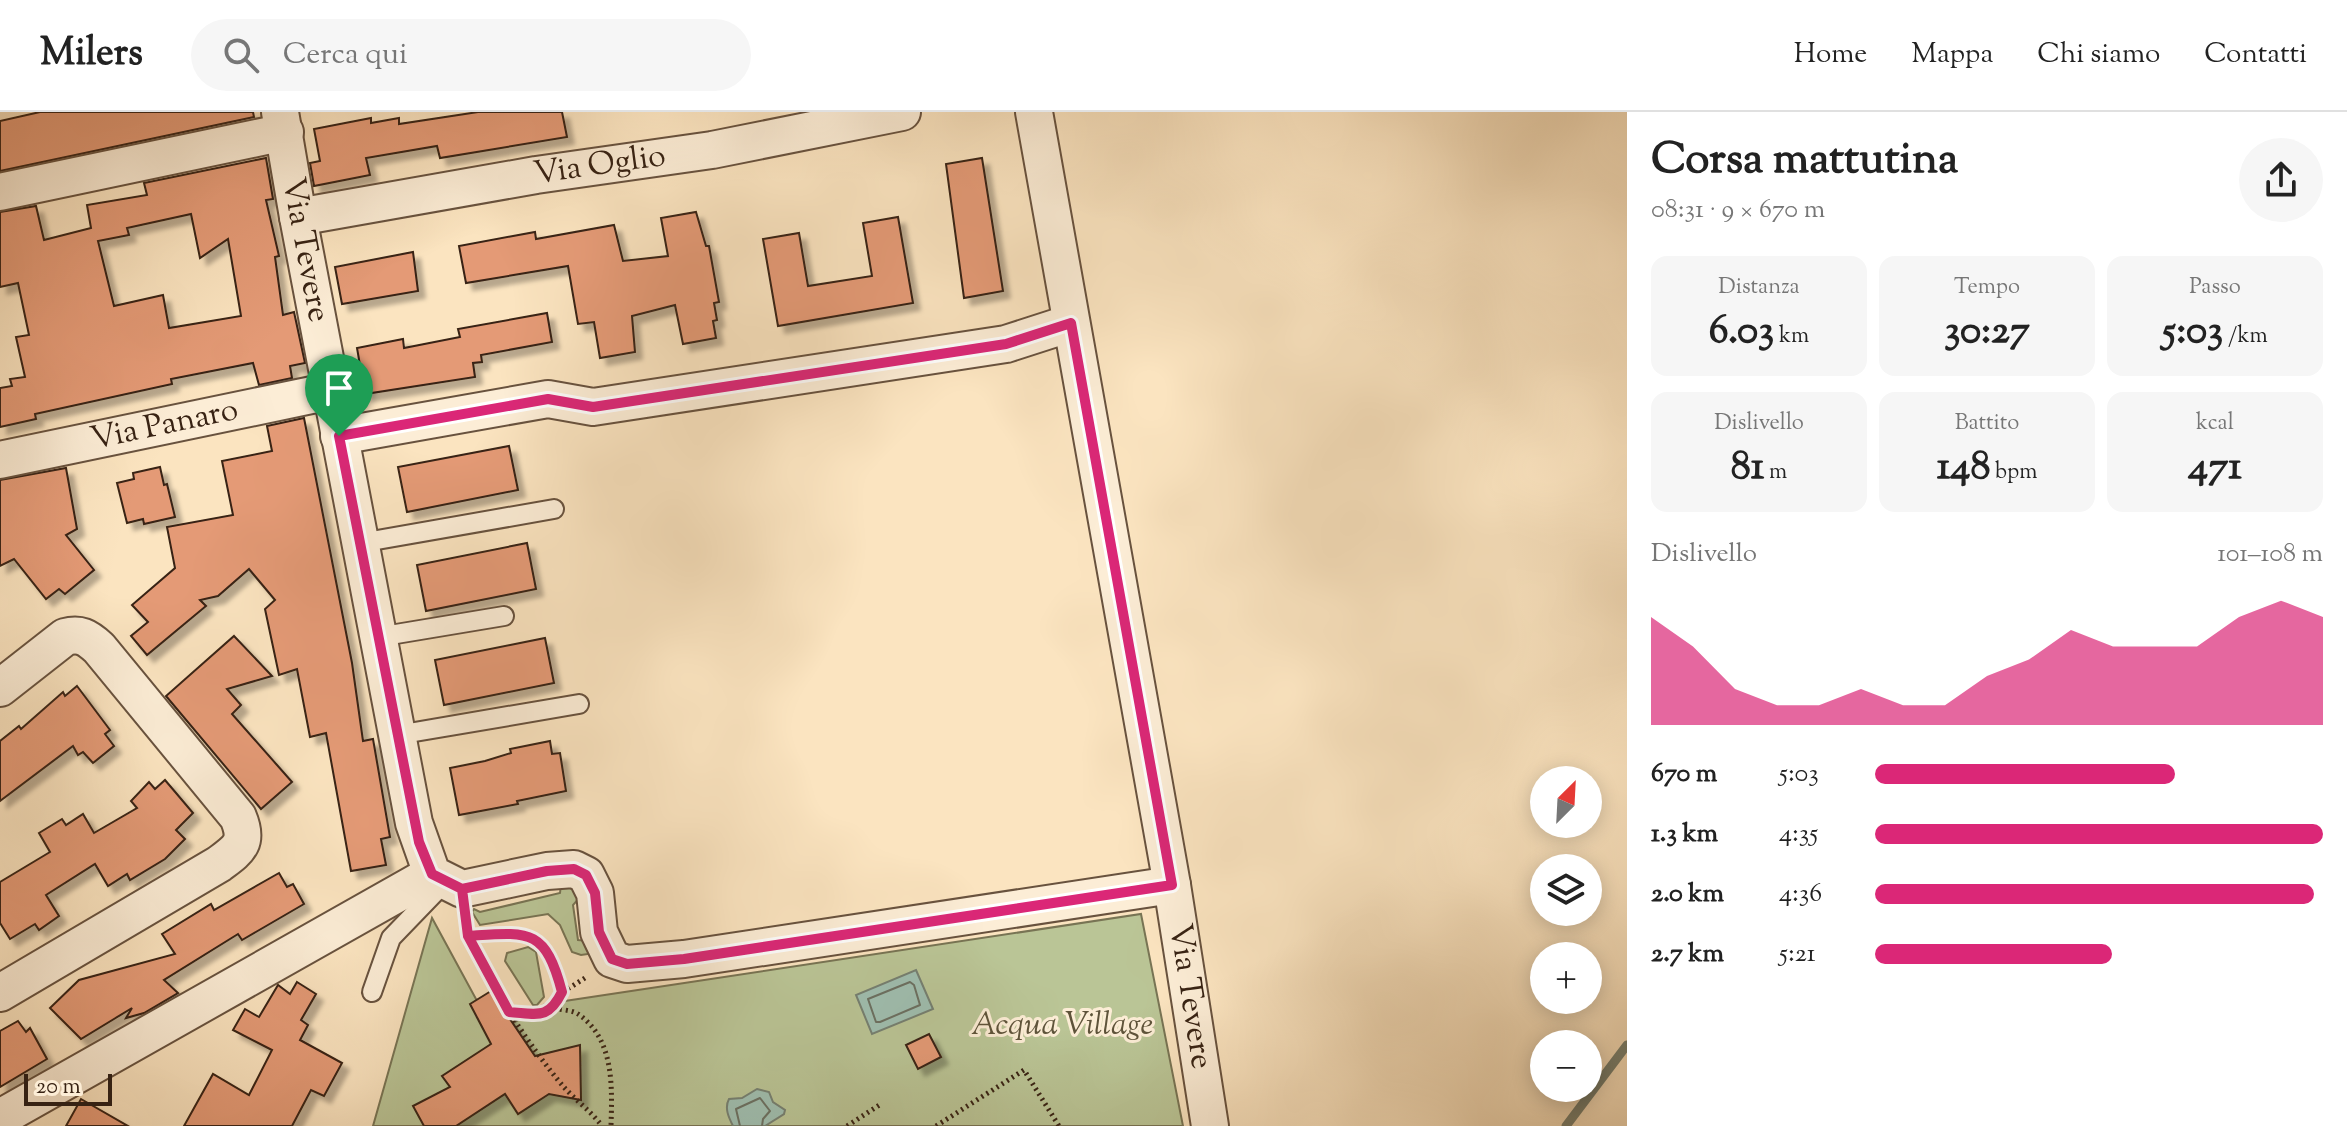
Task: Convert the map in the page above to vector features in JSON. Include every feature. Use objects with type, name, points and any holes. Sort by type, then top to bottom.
[{"type":"street","name":"Via Oglio","points":[[298,217],[536,175],[712,150],[902,112]]},
{"type":"street","points":[[1034,112],[1172,885]]},
{"type":"street","name":"Via Tevere","points":[[283,122],[298,217],[414,823],[446,881],[574,869],[586,875],[595,893],[599,932],[612,959],[627,964],[684,959],[1172,885],[1210,1126]]},
{"type":"street","points":[[0,192],[283,122]]},
{"type":"street","points":[[339,436],[548,399],[593,407],[873,365],[1006,344],[1071,323]]},
{"type":"street","name":"Via Panaro","points":[[0,460],[331,391]]},
{"type":"street","points":[[0,688],[52,644],[77,633],[88,638],[238,817],[243,829],[243,840],[237,851],[219,864],[0,993]]},
{"type":"street","points":[[0,1118],[446,881]]},
{"type":"lane","points":[[360,543],[554,509]]},
{"type":"lane","points":[[378,637],[504,616]]},
{"type":"lane","points":[[397,735],[579,704]]},
{"type":"lane","points":[[372,992],[391,938],[446,881]]},
{"type":"path","points":[[446,881],[468,936],[509,1012],[564,1087],[602,1126]]},
{"type":"path","points":[[468,936],[526,934],[542,944],[553,959],[562,992],[554,1008],[547,1013],[509,1012]]},
{"type":"path","points":[[554,1008],[576,1012],[600,1038],[610,1065],[611,1126]]},
{"type":"path","points":[[936,1126],[1024,1070],[1059,1126]]},
{"type":"path","points":[[847,1126],[881,1104]]},
{"type":"green space","points":[[568,883],[581,896],[573,905],[578,940],[590,941],[595,953],[581,955],[572,952],[560,925],[548,914],[480,925],[472,912],[474,909],[480,912],[560,893],[561,885]]},
{"type":"green space","name":"Acqua Village","points":[[1141,914],[1183,1126],[373,1126],[432,918],[495,1034],[545,1004]]},
{"type":"green space","points":[[528,947],[536,952],[544,997],[537,1005],[533,1005],[505,961],[507,953]]},
{"type":"water","points":[[916,970],[933,1009],[872,1034],[856,995]]},
{"type":"water","points":[[757,1089],[769,1092],[773,1102],[785,1110],[784,1114],[765,1126],[733,1126],[727,1109],[729,1099],[742,1098]]},
{"type":"building","points":[[40,112],[253,112],[254,117],[0,171],[0,121]]},
{"type":"building","points":[[478,112],[562,112],[567,137],[440,158],[437,146],[366,158],[370,175],[314,186],[310,163],[320,161],[314,129],[371,118],[371,123],[399,118],[399,124]]},
{"type":"building","points":[[266,158],[273,199],[266,200],[279,256],[275,257],[283,315],[294,312],[305,363],[290,366],[292,378],[259,385],[253,363],[171,379],[172,384],[35,414],[36,419],[0,427],[0,388],[12,386],[10,379],[25,377],[16,337],[29,335],[18,283],[0,287],[0,212],[36,206],[44,240],[91,228],[87,205],[147,195],[144,183]],"holes":[[[191,214],[200,258],[228,239],[241,316],[169,328],[163,295],[114,306],[98,241],[129,235],[127,228]]]},
{"type":"building","points":[[982,158],[1003,291],[964,298],[946,164]]},
{"type":"building","points":[[696,212],[706,246],[709,246],[719,302],[714,303],[716,338],[683,344],[675,305],[632,316],[635,352],[600,358],[594,322],[578,324],[568,266],[466,283],[459,246],[535,232],[536,239],[614,225],[623,261],[668,256],[661,218]]},
{"type":"building","points":[[898,217],[913,303],[778,326],[763,239],[799,233],[808,286],[872,276],[863,223]]},
{"type":"building","points":[[413,252],[418,291],[342,304],[335,267]]},
{"type":"building","points":[[547,313],[552,342],[481,355],[482,362],[473,363],[475,377],[365,394],[357,348],[403,339],[404,348],[460,337],[458,329]]},
{"type":"building","points":[[304,418],[352,663],[363,741],[373,739],[390,837],[381,839],[386,865],[351,871],[326,733],[310,737],[297,669],[279,675],[265,609],[275,600],[249,569],[218,596],[200,600],[206,606],[147,655],[131,636],[148,622],[132,605],[175,568],[167,527],[233,515],[222,461],[272,451],[267,426]]},
{"type":"building","points":[[509,446],[518,490],[407,512],[398,467]]},
{"type":"building","points":[[160,467],[175,517],[144,524],[143,519],[127,523],[117,483],[134,479],[133,473]]},
{"type":"building","points":[[66,468],[77,529],[66,535],[94,570],[65,594],[59,589],[46,599],[14,559],[0,566],[0,480]]},
{"type":"building","points":[[527,543],[536,589],[426,611],[417,565]]},
{"type":"building","points":[[234,636],[272,676],[227,689],[241,705],[232,714],[292,782],[261,809],[166,696]]},
{"type":"building","points":[[545,638],[554,683],[444,705],[435,660]]},
{"type":"building","points":[[77,686],[110,730],[105,734],[114,746],[93,763],[83,752],[78,755],[73,746],[0,801],[0,741],[19,726],[21,729],[63,692],[65,696]]},
{"type":"building","points":[[550,741],[552,754],[560,753],[566,791],[459,815],[450,768],[511,753],[510,749]]},
{"type":"building","points":[[165,780],[193,813],[176,830],[185,839],[165,859],[130,880],[127,874],[108,886],[95,864],[46,895],[59,916],[39,930],[35,924],[10,939],[0,923],[0,882],[50,852],[39,833],[62,819],[66,825],[83,814],[94,833],[137,808],[131,801],[149,782],[155,789]]},
{"type":"building","points":[[279,873],[287,887],[293,884],[304,904],[242,940],[238,934],[164,980],[178,993],[144,1013],[126,1018],[132,1008],[81,1039],[50,1008],[79,980],[175,954],[162,934],[211,904],[214,910]]},
{"type":"building","points":[[297,982],[316,994],[301,1020],[308,1025],[300,1040],[342,1063],[324,1096],[311,1090],[292,1126],[184,1126],[213,1074],[249,1095],[272,1050],[233,1030],[245,1009],[259,1017],[278,985],[290,994]]},
{"type":"building","points":[[491,991],[535,1056],[580,1045],[581,1100],[549,1094],[518,1114],[505,1094],[456,1126],[424,1126],[413,1106],[450,1087],[442,1076],[491,1044],[470,1004]]},
{"type":"building","points":[[18,1021],[26,1032],[30,1028],[47,1059],[0,1087],[0,1031]]},
{"type":"building","points":[[929,1034],[941,1057],[918,1069],[906,1045]]},
{"type":"building","points":[[81,1099],[128,1126],[66,1126]]},
{"type":"waterway","points":[[1566,1126],[1627,1045]]},
{"type":"route","points":[[339,436],[419,842],[432,874],[462,889],[468,936],[509,1012],[537,1014],[554,1008],[562,992],[553,959],[542,944],[526,934],[468,936],[462,889],[547,871],[574,869],[586,875],[595,893],[599,932],[612,959],[627,964],[684,959],[1172,885],[1071,323],[1006,344],[873,365],[593,407],[548,399],[339,436]]}]
